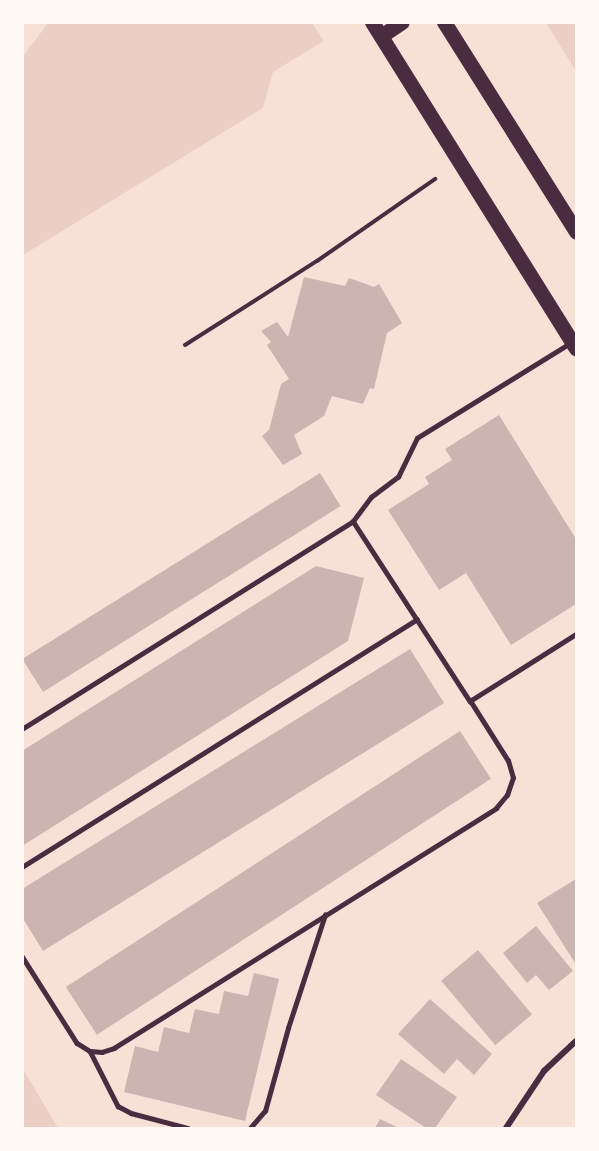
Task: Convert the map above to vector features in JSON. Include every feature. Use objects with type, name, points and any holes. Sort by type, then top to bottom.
[{"type":"main road","points":[[372,22],[574,345]]},
{"type":"main road","points":[[381,36],[402,22]]},
{"type":"main road","points":[[444,22],[576,232]]},
{"type":"street","points":[[506,1128],[544,1071],[576,1041]]},
{"type":"lane","points":[[22,729],[353,521],[371,497],[399,477],[417,438],[574,345]]},
{"type":"lane","points":[[22,956],[77,1043],[90,1051],[102,1052],[114,1048],[496,808],[507,795],[513,778],[508,761],[353,521]]},
{"type":"lane","points":[[22,867],[417,619]]},
{"type":"lane","points":[[470,701],[576,634]]},
{"type":"lane","points":[[250,1128],[265,1111],[288,1028],[325,915]]},
{"type":"lane","points":[[90,1051],[118,1106],[131,1113],[188,1128]]},
{"type":"path","points":[[185,345],[317,261],[435,179]]},
{"type":"shaded area","points":[[49,22],[312,23],[324,41],[273,72],[263,108],[23,255],[23,56]]},
{"type":"shaded area","points":[[546,23],[576,23],[576,71]]},
{"type":"shaded area","points":[[23,1069],[58,1128],[23,1128]]},
{"type":"building","points":[[304,277],[345,286],[349,278],[374,287],[379,284],[402,323],[387,333],[374,389],[370,388],[363,404],[332,396],[324,416],[294,435],[302,454],[283,465],[262,436],[269,430],[281,384],[289,379],[267,345],[271,342],[261,331],[277,322],[288,337]]},
{"type":"building","points":[[499,415],[576,539],[576,604],[511,645],[466,573],[439,590],[388,510],[429,484],[425,477],[452,460],[445,449]]},
{"type":"building","points":[[320,473],[341,506],[43,692],[22,659]]},
{"type":"building","points":[[316,566],[364,578],[348,641],[22,846],[22,751]]},
{"type":"building","points":[[410,649],[444,703],[43,951],[22,917],[22,889]]},
{"type":"building","points":[[460,731],[491,779],[97,1035],[66,987]]},
{"type":"building","points":[[576,879],[576,962],[575,963],[537,903]]},
{"type":"building","points":[[536,926],[573,971],[549,990],[536,975],[527,983],[503,953]]},
{"type":"building","points":[[478,950],[532,1014],[495,1045],[441,981]]},
{"type":"building","points":[[254,973],[279,979],[245,1121],[124,1092],[135,1046],[158,1052],[164,1027],[189,1033],[195,1009],[219,1014],[224,991],[248,996]]},
{"type":"building","points":[[430,999],[492,1054],[474,1075],[457,1059],[444,1074],[398,1034]]},
{"type":"building","points":[[401,1059],[457,1097],[435,1128],[426,1128],[376,1095]]},
{"type":"building","points":[[380,1119],[399,1128],[375,1128]]}]
